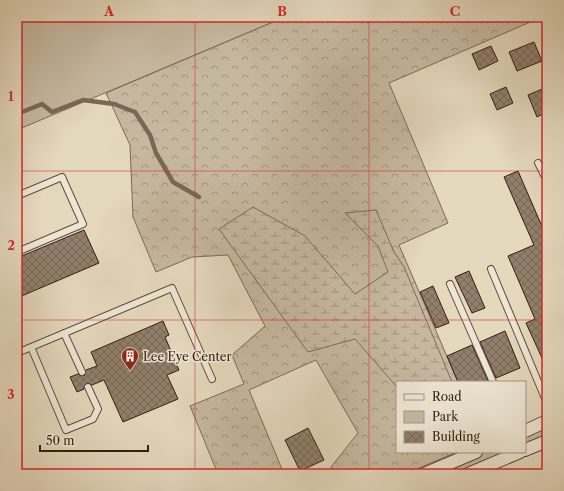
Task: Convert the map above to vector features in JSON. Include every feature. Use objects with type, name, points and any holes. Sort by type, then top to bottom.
[{"type":"street","points":[[526,431],[547,422]]},
{"type":"street","points":[[526,450],[547,441]]},
{"type":"street","points":[[424,474],[474,453]]},
{"type":"street","points":[[468,474],[518,453]]},
{"type":"lane","points":[[538,163],[547,181]]},
{"type":"lane","points":[[17,196],[62,177],[83,224],[17,252]]},
{"type":"lane","points":[[491,269],[547,403]]},
{"type":"lane","points":[[450,284],[493,381]]},
{"type":"lane","points":[[17,353],[172,288],[212,379]]},
{"type":"lane","points":[[64,333],[82,372]]},
{"type":"lane","points":[[31,347],[66,430],[93,419],[98,409],[88,387]]},
{"type":"green space","points":[[30,17],[285,17],[17,130],[17,23]]},
{"type":"green space","points":[[285,17],[542,17],[389,83],[448,223],[399,245],[458,381],[396,381],[396,453],[455,453],[405,474],[334,474],[331,467],[358,433],[316,360],[249,390],[284,474],[218,474],[190,406],[244,384],[232,355],[265,326],[228,255],[192,257],[156,272],[133,217],[130,145],[106,93]]},
{"type":"green space","points":[[253,207],[305,236],[355,294],[388,272],[378,246],[345,213],[376,210],[394,252],[404,267],[452,381],[396,381],[396,386],[355,339],[308,352],[219,229]]},
{"type":"green space","points":[[547,421],[547,441],[526,450],[526,431]]},
{"type":"green space","points":[[474,453],[518,453],[468,474],[424,474]]},
{"type":"building","points":[[534,42],[542,61],[517,71],[509,52]]},
{"type":"building","points":[[491,46],[498,61],[479,70],[472,54]]},
{"type":"building","points":[[506,87],[513,103],[497,110],[490,94]]},
{"type":"building","points":[[547,87],[547,112],[537,117],[528,95]]},
{"type":"building","points":[[518,171],[547,238],[547,369],[526,323],[535,319],[508,256],[534,245],[504,177]]},
{"type":"building","points":[[84,230],[99,263],[17,298],[17,258]]},
{"type":"building","points":[[469,271],[485,308],[472,313],[455,277]]},
{"type":"building","points":[[433,286],[449,323],[436,328],[420,292]]},
{"type":"building","name":"Lee Eye Center","points":[[163,321],[169,335],[165,337],[179,370],[167,375],[178,399],[123,422],[104,380],[92,385],[87,383],[84,389],[77,392],[70,377],[78,374],[84,376],[86,370],[97,366],[91,352]]},
{"type":"building","points":[[505,331],[520,368],[496,378],[480,342]]},
{"type":"building","points":[[472,345],[488,381],[458,381],[447,356]]},
{"type":"building","points":[[308,428],[324,460],[300,471],[285,440]]},
{"type":"waterway","points":[[17,114],[42,104],[52,112],[83,100],[114,104],[135,112],[150,135],[156,153],[173,182],[199,197]]},
{"type":"place","name":"Lee Eye Center","points":[[130,371]]}]
